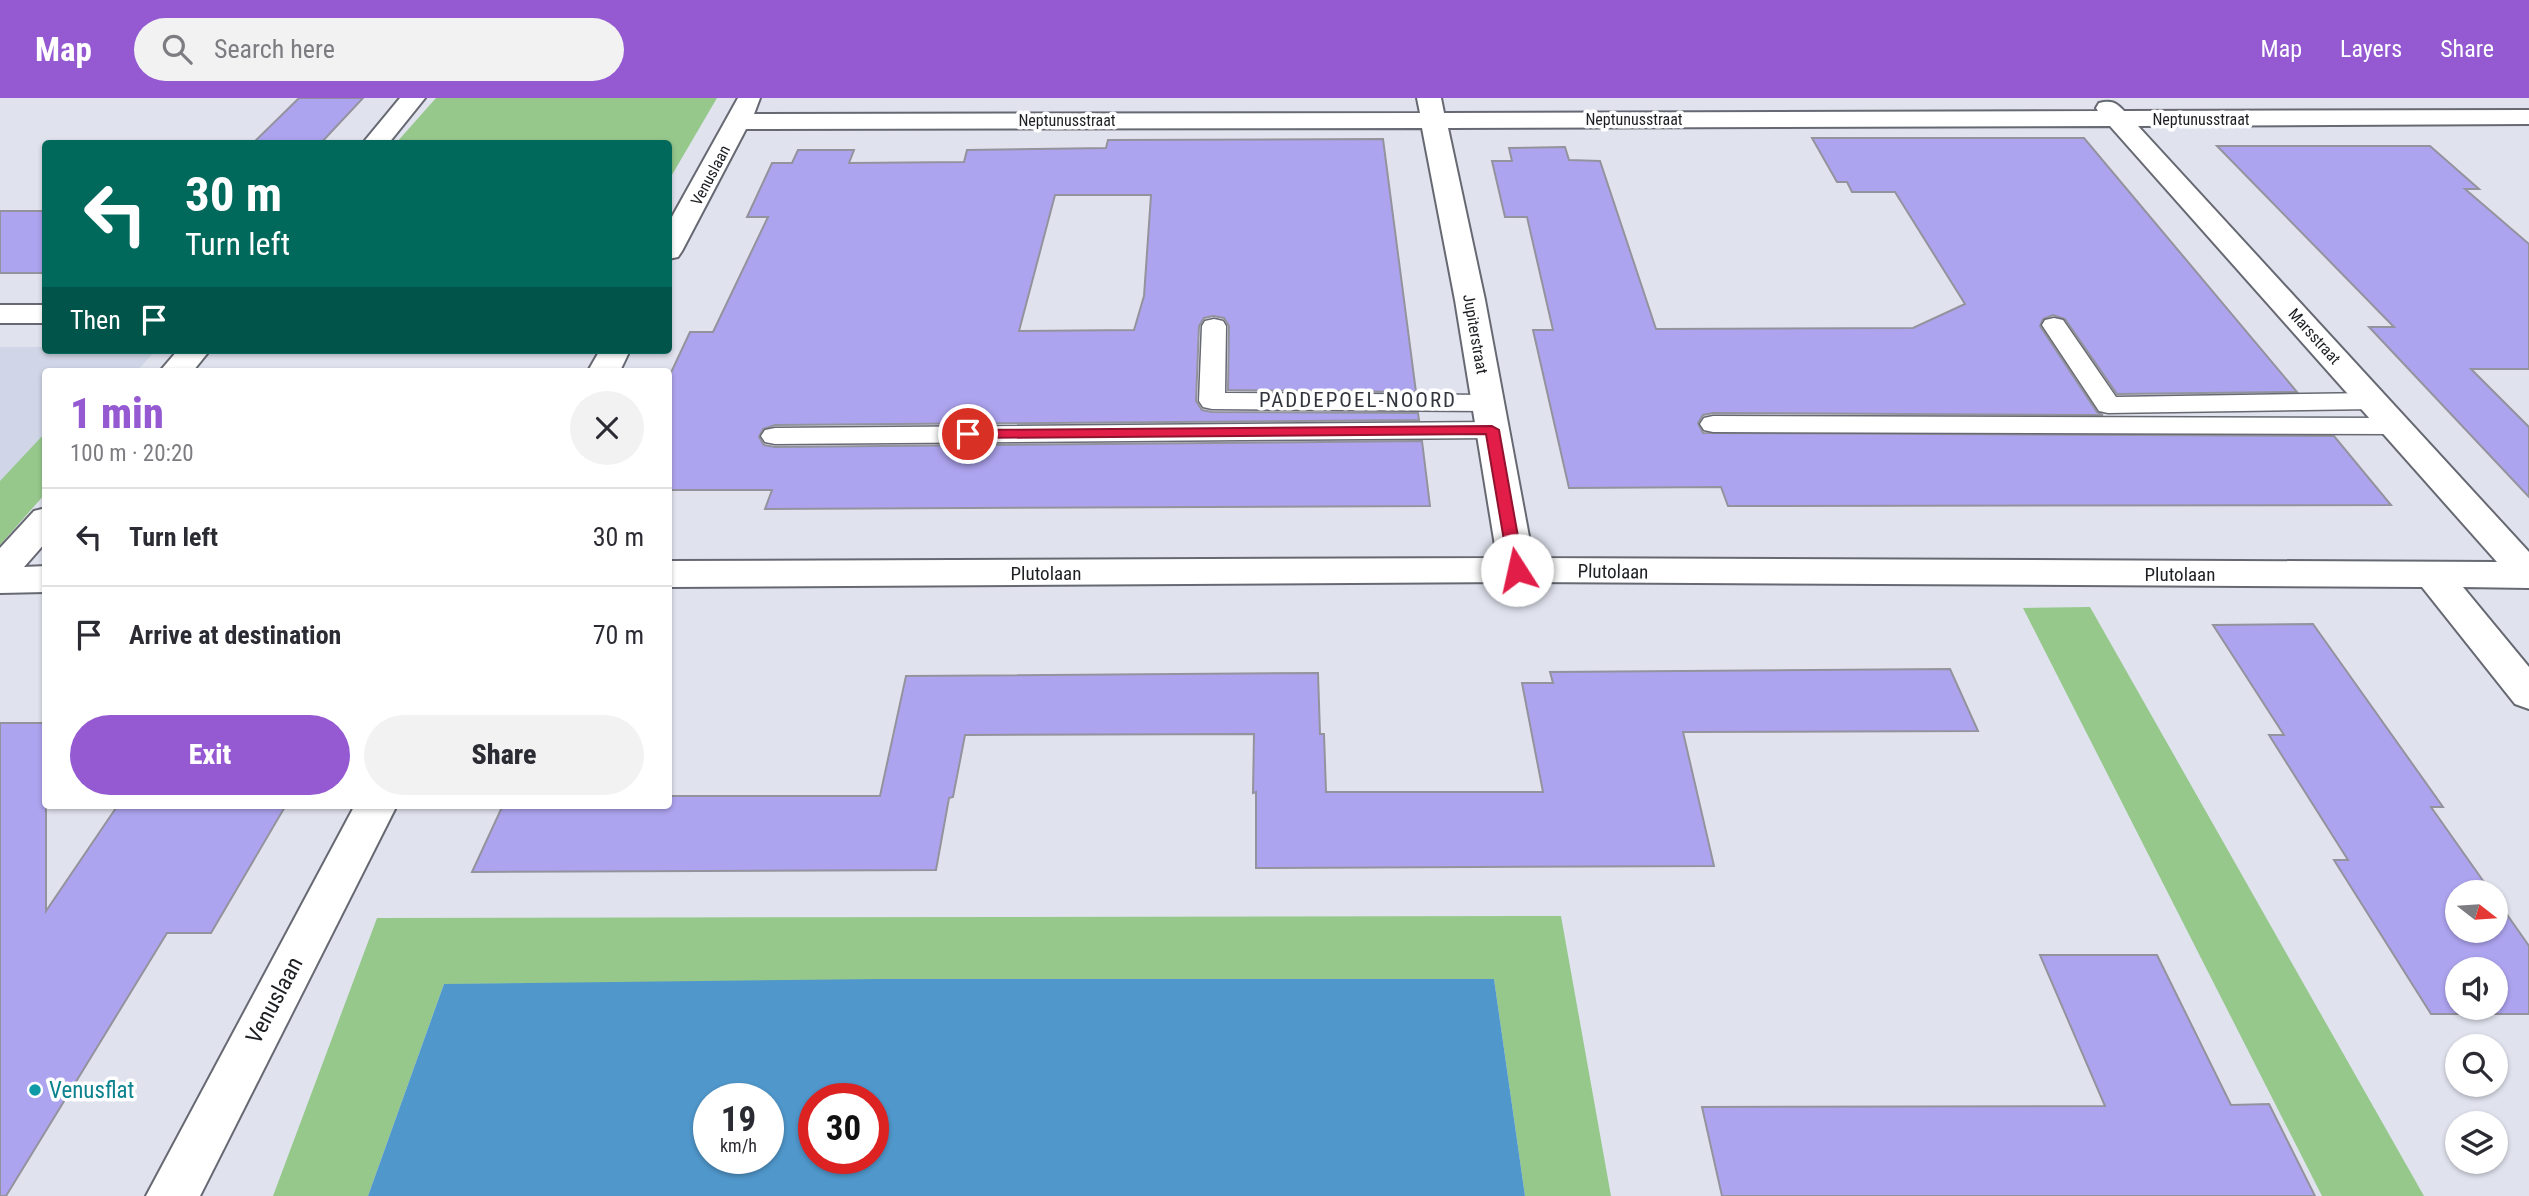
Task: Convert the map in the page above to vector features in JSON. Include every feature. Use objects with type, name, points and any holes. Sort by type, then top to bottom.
[{"type":"street","points":[[377,140],[414,98]]},
{"type":"street","name":"Jupiterstraat","points":[[1430,108],[1470,300],[1517,570]]},
{"type":"street","name":"Neptunusstraat","points":[[744,110],[2109,108],[2529,117]]},
{"type":"street","name":"Marsstraat","points":[[2109,108],[2529,575]]},
{"type":"street","name":"Venuslaan","points":[[672,244],[744,110]]},
{"type":"street","points":[[0,314],[42,314]]},
{"type":"street","points":[[179,368],[191,354]]},
{"type":"street","points":[[0,571],[42,524]]},
{"type":"street","name":"Plutolaan","points":[[672,574],[1517,570],[2529,575]]},
{"type":"street","points":[[2432,574],[2529,694]]},
{"type":"street","points":[[0,580],[42,579]]},
{"type":"street","name":"Venuslaan","points":[[172,1196],[374,809]]},
{"type":"lane","points":[[2054,325],[2108,405],[2374,401]]},
{"type":"lane","points":[[1214,326],[1212,401],[1490,416]]},
{"type":"lane","points":[[775,436],[1490,416]]},
{"type":"lane","points":[[1713,424],[2396,426]]},
{"type":"shaded area","points":[[0,347],[42,347],[42,354],[152,354],[140,368],[42,368],[42,471],[0,517]]},
{"type":"green space","points":[[436,98],[717,98],[672,175],[672,140],[399,140]]},
{"type":"green space","points":[[42,436],[42,497],[0,545],[0,481]]},
{"type":"green space","points":[[2090,607],[2424,1196],[2322,1196],[2023,608]]},
{"type":"green space","points":[[1561,916],[1611,1196],[1525,1196],[1494,979],[444,984],[368,1196],[273,1196],[377,918]]},
{"type":"water","points":[[882,979],[1494,979],[1525,1196],[368,1196],[444,984]]},
{"type":"building","points":[[299,98],[363,98],[324,140],[256,140]]},
{"type":"building","points":[[1812,138],[2084,138],[2297,392],[2117,394],[2065,319],[2053,315],[2043,319],[2040,326],[2097,412],[2103,415],[1713,413],[1703,415],[1698,423],[1703,433],[2334,436],[2391,505],[1728,506],[1721,487],[1569,488],[1533,330],[1553,330],[1527,217],[1505,217],[1492,161],[1512,161],[1509,148],[1565,147],[1569,160],[1600,161],[1656,329],[1913,328],[1965,304],[1895,192],[1852,192],[1847,182],[1837,182]]},
{"type":"building","points":[[1383,139],[1416,392],[1228,390],[1229,326],[1224,318],[1213,316],[1204,318],[1199,326],[1196,401],[1202,410],[1212,412],[1418,413],[1419,420],[775,425],[763,429],[759,437],[764,445],[1422,441],[1430,506],[765,509],[772,490],[672,490],[672,370],[690,332],[713,332],[768,217],[747,217],[772,163],[792,163],[798,150],[854,150],[849,163],[964,162],[967,150],[1106,148],[1108,140]],"holes":[[[1055,195],[1151,195],[1144,296],[1134,330],[1019,331]]]},
{"type":"building","points":[[2217,146],[2430,146],[2479,189],[2465,189],[2529,244],[2529,369],[2471,369],[2529,427],[2529,497],[2369,327],[2394,327]]},
{"type":"building","points":[[0,211],[42,211],[42,273],[0,273]]},
{"type":"building","points":[[2313,624],[2443,807],[2431,807],[2483,880],[2445,880],[2445,943],[2508,943],[2508,916],[2529,946],[2529,1014],[2508,1014],[2508,957],[2445,957],[2445,1014],[2431,1014],[2334,860],[2348,860],[2269,735],[2284,735],[2213,625]]},
{"type":"building","points":[[1950,669],[1978,731],[1683,732],[1714,866],[1256,868],[1254,734],[965,735],[953,797],[949,798],[936,870],[472,872],[501,809],[672,809],[672,796],[880,796],[906,676],[1318,673],[1326,792],[1543,792],[1522,683],[1553,683],[1550,672]]},
{"type":"building","name":"Venusflat","points":[[0,723],[42,723],[42,809],[46,809],[46,911],[115,809],[284,809],[211,933],[167,933],[6,1196],[0,1196]]},
{"type":"building","points":[[2040,955],[2157,955],[2231,1105],[2269,1104],[2315,1196],[1722,1196],[1702,1107],[2105,1106]]},
{"type":"place","name":"Venusflat","points":[[35,1090]]},
{"type":"district","name":"PADDEPOEL-NOORD","points":[[1358,400]]},
{"type":"route","points":[[968,434],[1492,430],[1517,570]]}]
